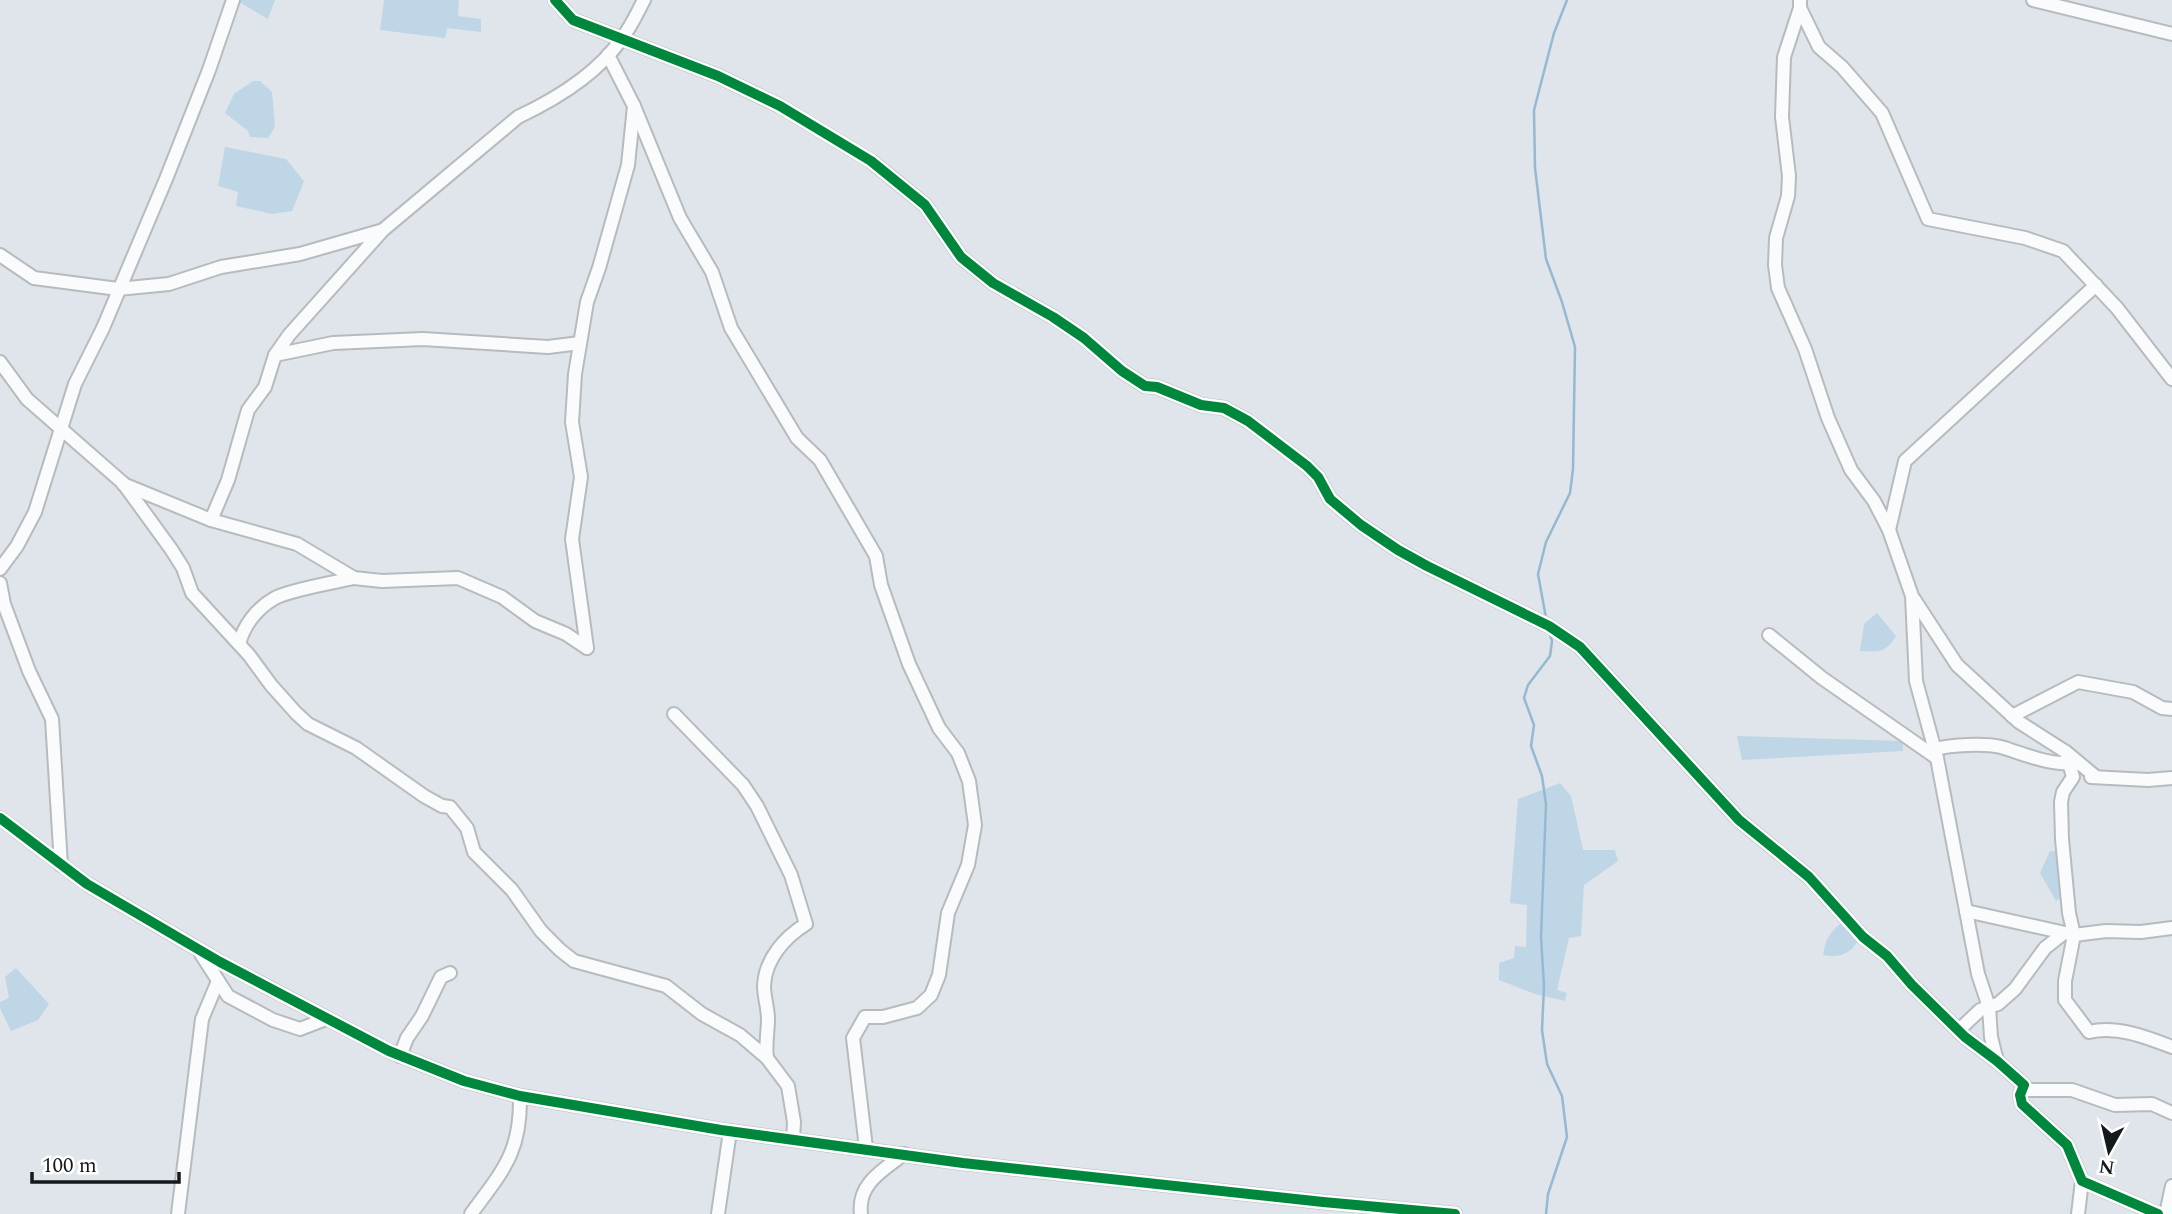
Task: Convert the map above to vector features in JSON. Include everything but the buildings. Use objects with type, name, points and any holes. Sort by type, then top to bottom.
[{"type":"street","points":[[0,569],[17,546],[34,512],[80,370],[103,328],[198,98],[233,0]]},
{"type":"street","points":[[555,0],[573,20],[718,76],[780,106],[872,161],[925,205],[961,257],[993,283],[1084,338],[1122,371],[1145,386],[1157,387],[1200,405],[1224,408],[1248,421],[1307,466],[1318,477],[1330,499],[1361,525],[1417,561],[1549,626],[1580,647],[1739,820],[1809,877],[1863,937],[1887,956],[1912,985],[1974,1045],[2024,1085],[2022,1104],[2067,1146],[2082,1181],[2078,1214]]},
{"type":"street","points":[[211,520],[228,480],[248,410],[265,387],[275,355],[289,335],[383,230],[518,117],[554,98],[583,78],[608,55],[622,39],[644,0]]},
{"type":"street","points":[[2033,0],[2172,34]]},
{"type":"street","points":[[1800,4],[1819,47],[1842,67],[1882,113],[1928,219],[2025,238],[2063,251],[2170,371]]},
{"type":"street","points":[[1800,4],[1784,57],[1782,117],[1789,176],[1788,196],[1776,238],[1774,265],[1778,288],[1805,349],[1828,418],[1851,470],[1874,501],[1889,530],[1912,596],[1957,666],[2012,716],[2072,764],[2096,777],[2148,780],[2171,777]]},
{"type":"street","points":[[608,55],[634,106],[680,218],[712,272],[731,328],[797,438],[820,460],[876,556],[881,585],[909,664],[939,728],[958,753],[969,781],[975,825],[968,865],[948,912],[939,975],[931,995],[917,1008],[883,1017],[864,1017],[853,1038],[866,1148]]},
{"type":"street","points":[[239,644],[243,629],[251,618],[275,597],[354,578],[382,581],[458,578],[502,597],[535,621],[566,634],[587,648],[572,539],[581,477],[572,422],[575,374],[587,302],[628,166],[634,106]]},
{"type":"street","points":[[0,255],[34,278],[118,289],[169,284],[221,267],[300,254],[383,230]]},
{"type":"street","points":[[1889,530],[1905,461],[2096,285]]},
{"type":"street","points":[[275,355],[333,343],[423,339],[548,348],[580,343]]},
{"type":"street","points":[[0,362],[27,399],[123,483],[172,549],[183,568],[192,593],[308,724],[356,748],[424,796],[442,806],[450,807],[467,828],[474,852],[512,890],[550,942],[567,956],[574,961],[666,986],[702,1014],[740,1035],[767,1058],[788,1086],[794,1122],[793,1139]]},
{"type":"street","points":[[123,483],[211,520],[297,544],[354,578]]},
{"type":"street","points":[[0,583],[4,604],[29,671],[52,719],[61,865]]},
{"type":"street","points":[[1912,596],[1916,681],[1935,753],[1978,974],[1989,1007],[1991,1037],[1997,1061]]},
{"type":"street","points":[[1769,635],[1822,678],[1935,753]]},
{"type":"street","points":[[2012,716],[2078,682],[2133,692],[2162,708],[2172,709]]},
{"type":"street","points":[[674,714],[743,785],[757,806],[791,874],[806,924],[796,930],[778,949],[767,966],[764,985],[768,1018],[767,1058]]},
{"type":"street","points":[[1935,753],[1948,746],[1998,746],[2052,764],[2072,764]]},
{"type":"street","points":[[2072,764],[2061,802],[2069,913],[2065,1000],[2089,1031],[2103,1028],[2172,1047]]},
{"type":"street","points":[[0,818],[61,865],[123,907],[199,951],[400,1056],[464,1081],[520,1096],[730,1131],[1094,1178],[1455,1214]]},
{"type":"street","points":[[1966,911],[2069,934],[2141,932],[2172,928]]},
{"type":"street","points":[[1959,1030],[1980,1010],[1998,1004],[2015,989],[2045,947],[2069,934]]},
{"type":"street","points":[[199,951],[228,996],[273,1020],[300,1029],[326,1019]]},
{"type":"street","points":[[400,1056],[441,976],[450,973]]},
{"type":"street","points":[[178,1214],[202,1019],[218,981]]},
{"type":"street","points":[[2022,1090],[2072,1090],[2115,1105],[2152,1104],[2172,1113]]},
{"type":"street","points":[[471,1214],[511,1157],[518,1136],[520,1096]]},
{"type":"street","points":[[718,1214],[730,1131]]},
{"type":"street","points":[[861,1214],[862,1193],[871,1180],[904,1154]]},
{"type":"street","points":[[2082,1181],[2158,1214]]},
{"type":"street","points":[[2165,1214],[2172,1186]]},
{"type":"street","points":[[1335,1203],[1376,1214]]},
{"type":"shaded area","points":[[236,0],[275,0],[268,19]]},
{"type":"shaded area","points":[[384,0],[459,0],[458,16],[481,19],[481,32],[447,28],[445,38],[380,30]]},
{"type":"shaded area","points":[[253,81],[260,81],[272,92],[275,127],[268,138],[250,137],[248,131],[225,113],[234,94]]},
{"type":"shaded area","points":[[225,147],[286,159],[304,181],[292,211],[272,214],[236,206],[238,192],[218,186]]},
{"type":"shaded area","points":[[1877,613],[1896,636],[1889,646],[1881,650],[1860,651],[1864,624]]},
{"type":"shaded area","points":[[1737,736],[1903,741],[1903,751],[1742,760]]},
{"type":"shaded area","points":[[1560,783],[1571,796],[1583,850],[1615,850],[1618,861],[1584,885],[1581,936],[1569,938],[1557,990],[1567,993],[1565,1001],[1535,994],[1499,980],[1499,963],[1514,958],[1515,946],[1526,947],[1527,905],[1510,903],[1518,799]]},
{"type":"shaded area","points":[[2050,851],[2062,852],[2068,892],[2056,901],[2040,873]]},
{"type":"shaded area","points":[[1847,918],[1861,934],[1855,945],[1842,955],[1823,955],[1830,934]]},
{"type":"shaded area","points":[[16,968],[49,1004],[38,1020],[11,1031],[0,1008],[0,1002],[9,998],[5,977]]},
{"type":"waterway","points":[[1546,618],[1538,574],[1546,542],[1570,493],[1573,469],[1575,347],[1546,259],[1535,168],[1534,110],[1554,33],[1567,0]]},
{"type":"waterway","points":[[1546,1214],[1548,1194],[1567,1137],[1562,1096],[1547,1064],[1542,1030],[1544,986],[1541,937],[1546,804],[1542,776],[1531,746],[1534,725],[1524,698],[1528,685],[1550,656],[1552,641],[1549,632]]},
{"type":"cycle path","points":[[555,0],[573,20],[718,76],[780,106],[871,161],[925,205],[961,257],[993,283],[1084,338],[1122,371],[1145,386],[1157,387],[1201,405],[1224,408],[1248,421],[1307,466],[1318,477],[1330,499],[1361,525],[1398,550],[1549,626],[1580,647],[1739,820],[1809,877],[1863,937],[1887,956],[1912,985],[1965,1037],[2024,1085],[2020,1095],[2022,1104],[2067,1145],[2082,1181],[2158,1214]]},
{"type":"cycle path","points":[[0,818],[87,884],[220,962],[389,1051],[464,1081],[520,1096],[721,1130],[963,1163],[1455,1214]]}]
